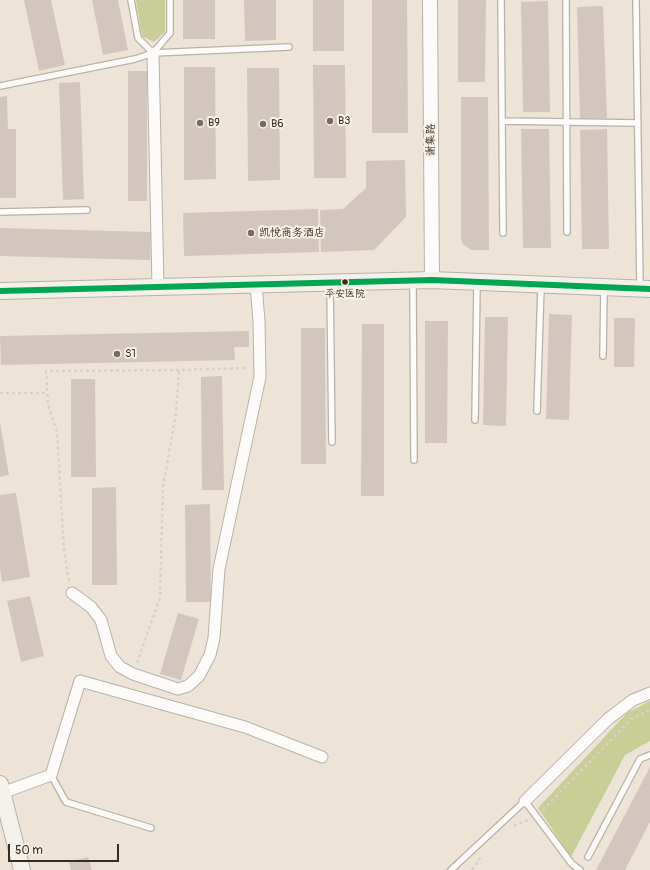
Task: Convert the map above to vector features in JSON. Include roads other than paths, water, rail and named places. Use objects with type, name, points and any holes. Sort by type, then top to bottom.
[{"type":"main road","points":[[0,291],[432,280],[645,288]]},
{"type":"main road","points":[[1,789],[22,870]]},
{"type":"street","name":"谢集路","points":[[430,0],[432,280]]},
{"type":"street","points":[[153,53],[158,287]]},
{"type":"street","points":[[72,593],[91,607],[102,620],[111,656],[120,667],[133,674],[178,688],[188,686],[199,676],[210,655],[214,638],[219,569],[260,377],[259,321],[256,285]]},
{"type":"street","points":[[1,789],[52,775],[80,681],[245,727],[322,757]]},
{"type":"street","points":[[525,801],[608,719],[633,700],[650,693]]},
{"type":"lane","points":[[131,0],[138,38],[153,53]]},
{"type":"lane","points":[[153,53],[170,33],[170,0]]},
{"type":"lane","points":[[501,0],[503,233]]},
{"type":"lane","points":[[566,0],[567,232]]},
{"type":"lane","points":[[636,0],[638,123],[645,288]]},
{"type":"lane","points":[[0,86],[153,53],[289,47]]},
{"type":"lane","points":[[502,121],[638,123]]},
{"type":"lane","points":[[0,212],[87,210]]},
{"type":"lane","points":[[413,281],[414,460]]},
{"type":"lane","points":[[475,420],[477,282]]},
{"type":"lane","points":[[330,283],[332,442]]},
{"type":"lane","points":[[538,412],[541,284]]},
{"type":"lane","points":[[603,356],[604,287]]},
{"type":"lane","points":[[588,857],[640,759],[650,755]]},
{"type":"lane","points":[[52,775],[66,802],[150,828]]},
{"type":"lane","points":[[451,870],[525,801],[572,864],[580,870]]},
{"type":"place","name":"B3","points":[[330,121]]},
{"type":"place","name":"B9","points":[[200,123]]},
{"type":"place","name":"B6","points":[[263,124]]},
{"type":"place","name":"凯悦商务酒店","points":[[251,233]]},
{"type":"place","name":"平安医院","points":[[345,282]]},
{"type":"place","name":"S1","points":[[117,354]]}]
